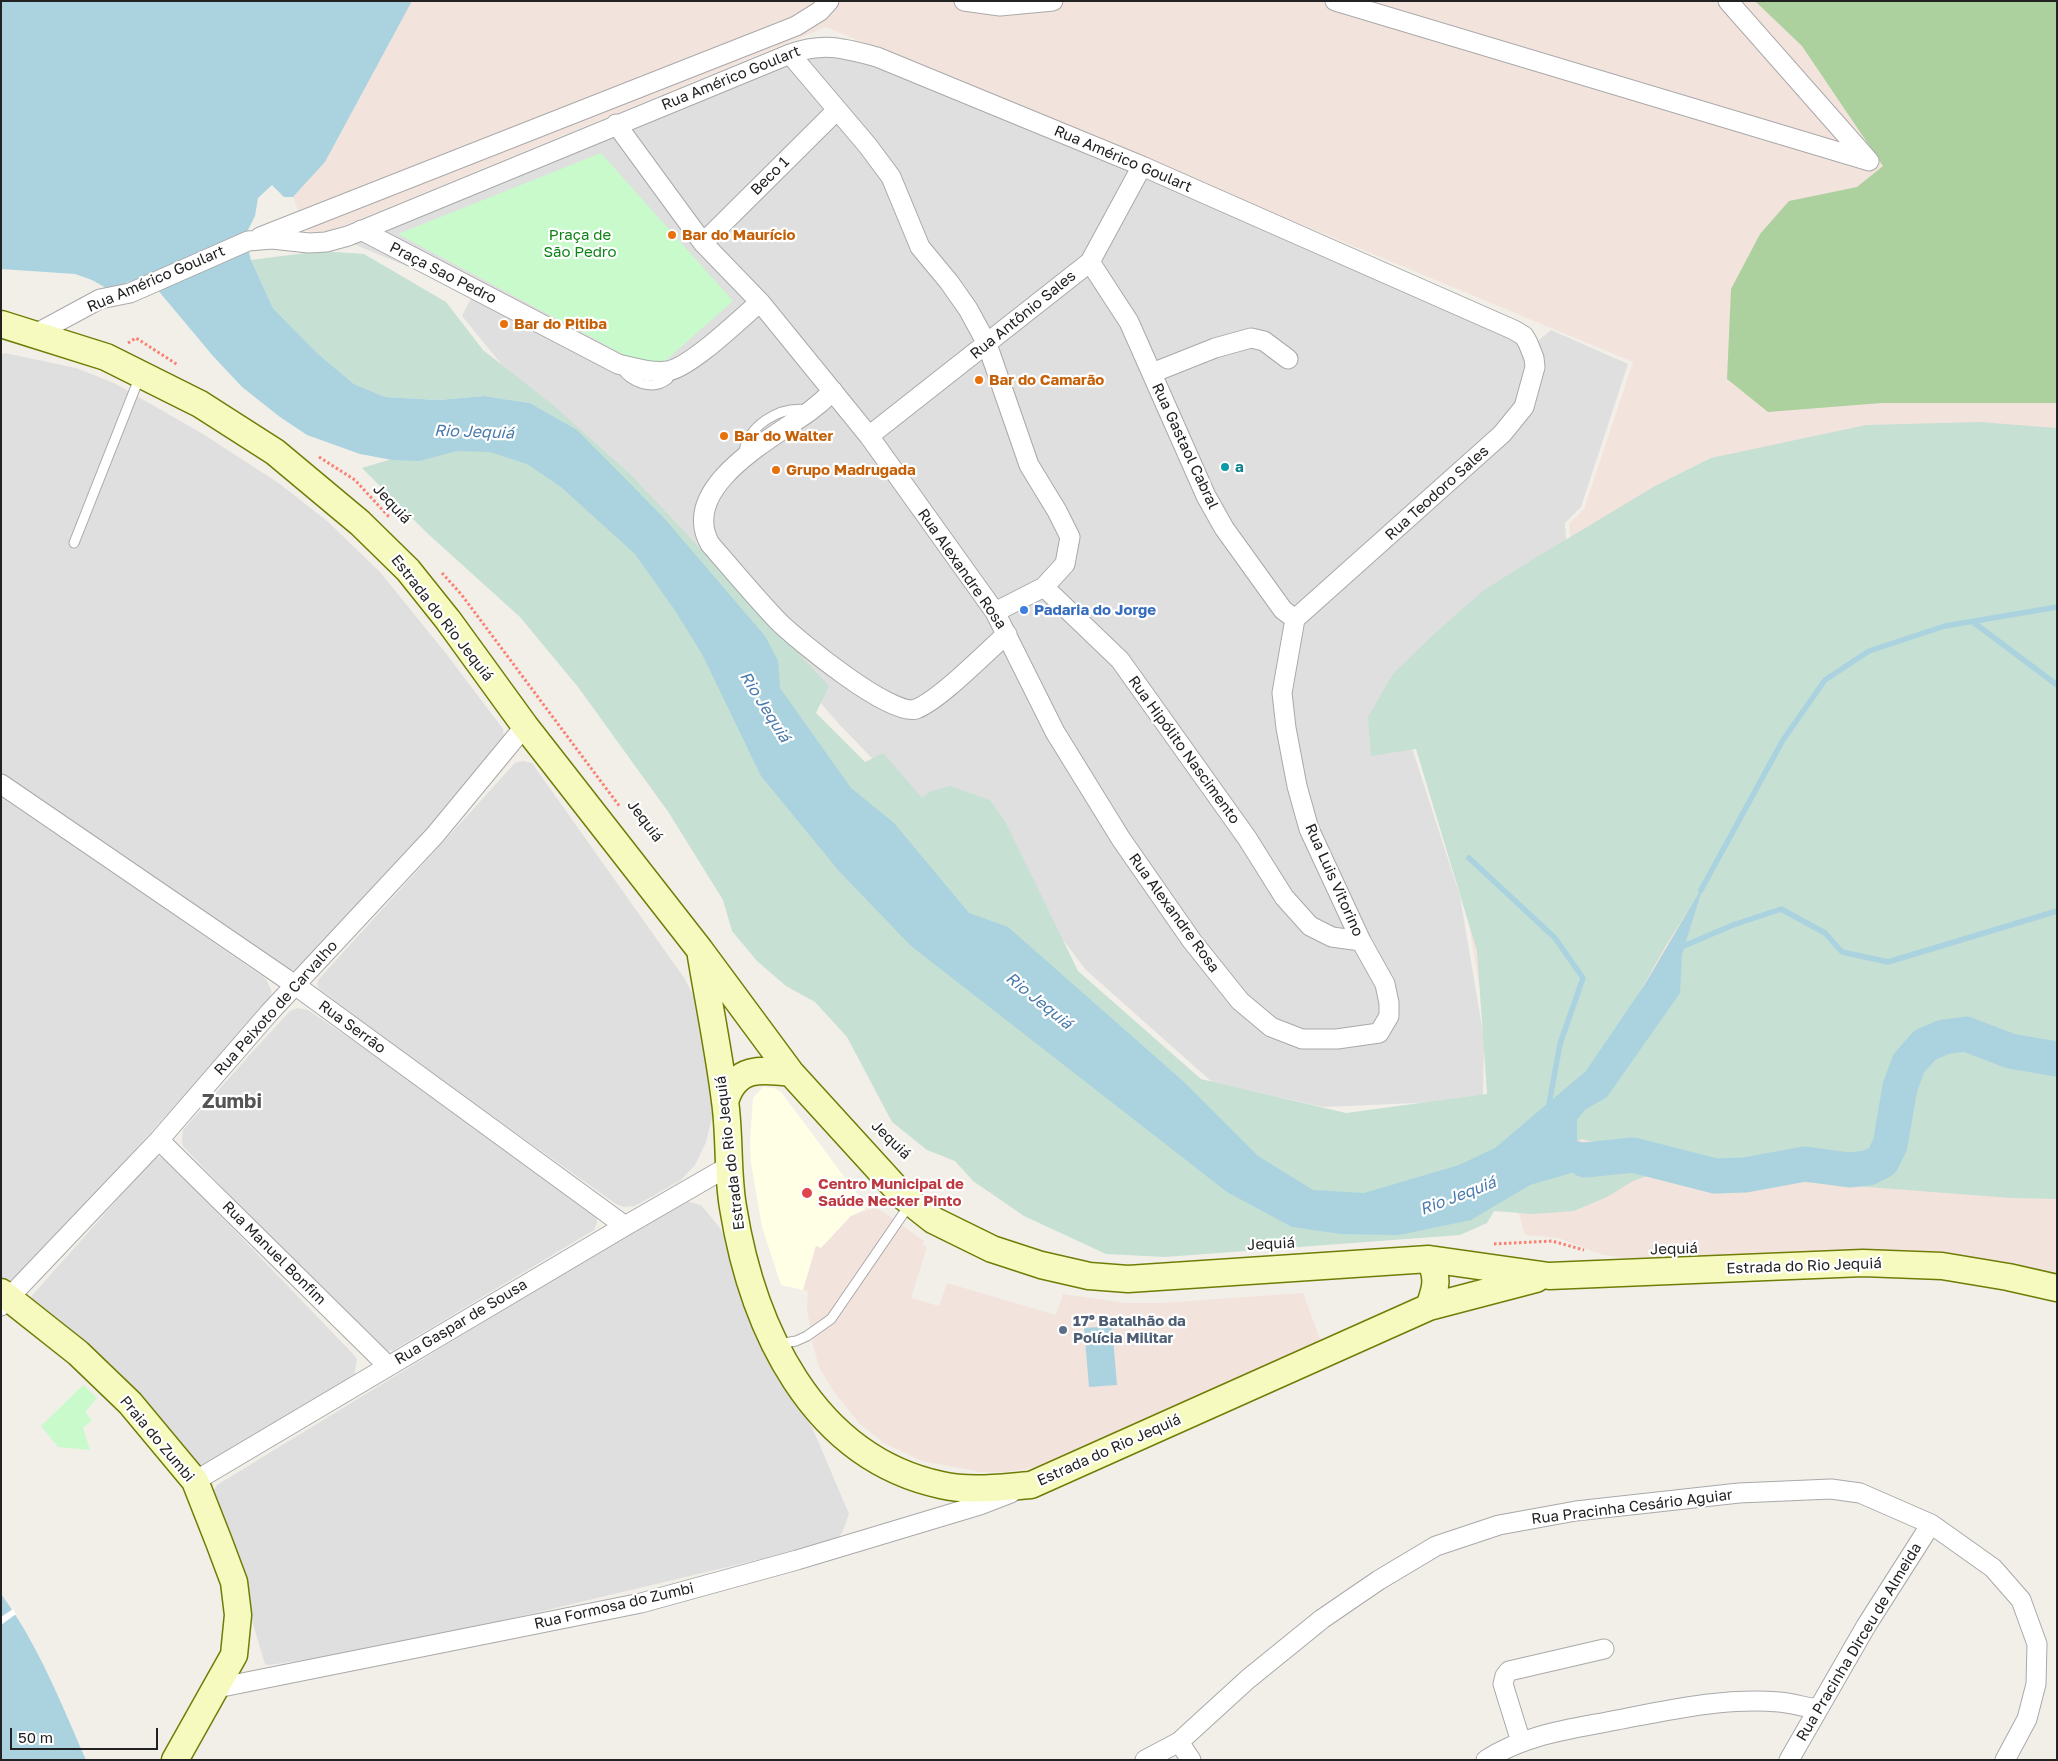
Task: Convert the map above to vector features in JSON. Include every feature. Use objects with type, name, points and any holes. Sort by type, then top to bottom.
[{"type":"main road","name":"Estrada do Rio Jequiá","points":[[1,324],[37,333],[106,357],[200,404],[259,442],[326,493],[360,523],[408,570],[525,726],[700,950],[791,1074],[910,1203],[933,1220],[992,1250],[1041,1265],[1089,1276],[1128,1279],[1187,1277],[1429,1259],[1549,1276],[1863,1263],[1942,1266],[2057,1288]]},
{"type":"main road","name":"Estrada do Rio Jequiá","points":[[700,950],[726,1102],[733,1206],[745,1267],[776,1345],[804,1395],[819,1414],[849,1442],[876,1461],[903,1474],[942,1485],[979,1489],[1032,1485],[1428,1307],[1549,1276]]},
{"type":"main road","points":[[726,1102],[728,1094],[737,1081],[751,1072],[765,1070],[791,1074]]},
{"type":"main road","points":[[1428,1307],[1437,1282],[1436,1271],[1429,1259]]},
{"type":"main road","name":"Praia do Zumbi","points":[[4,1298],[78,1353],[130,1403],[194,1481],[234,1582],[238,1615],[234,1655],[175,1760]]},
{"type":"street","points":[[252,240],[796,26],[820,11],[829,1]]},
{"type":"street","points":[[964,1],[1000,6],[1053,1]]},
{"type":"street","points":[[1336,1],[1868,161],[1728,1]]},
{"type":"street","name":"Rua Américo Goulart","points":[[37,333],[100,299],[130,293],[252,240],[326,242],[361,230],[616,124],[811,46],[844,49],[876,57],[1142,166],[1514,330],[1524,336],[1528,343]]},
{"type":"street","points":[[790,54],[868,146],[891,177],[920,247],[949,282],[968,309],[987,344],[1029,465],[1057,511],[1070,537],[1065,564],[1044,586],[995,612]]},
{"type":"street","name":"Beco 1","points":[[702,243],[838,110]]},
{"type":"street","name":"Rua Alexandre Rosa","points":[[616,124],[702,243],[760,302],[869,436],[995,612],[1055,732],[1121,839],[1192,941],[1244,1006],[1271,1027],[1302,1039],[1338,1039],[1368,1036]]},
{"type":"street","name":"Rua Antônio Sales","points":[[869,436],[1090,262],[1142,166]]},
{"type":"street","name":"Praça Sao Pedro","points":[[361,230],[618,364],[644,370],[670,371],[691,360],[760,302]]},
{"type":"street","name":"Rua Gastaol Cabral","points":[[1090,262],[1129,322],[1206,496],[1224,528],[1283,610],[1295,619]]},
{"type":"street","points":[[1152,373],[1215,348],[1251,338],[1264,341],[1288,359]]},
{"type":"street","name":"Rua Teodoro Sales","points":[[1295,619],[1502,434],[1524,407],[1535,367],[1534,358],[1528,343]]},
{"type":"street","points":[[833,391],[812,410],[743,458],[716,486],[705,503],[703,515],[704,533],[710,544],[779,622],[828,664],[890,704],[903,710],[915,709],[933,700],[1007,634]]},
{"type":"street","name":"Rua Hipólito Nascimento","points":[[1044,586],[1125,667],[1248,838],[1284,896],[1310,926],[1332,936],[1361,941]]},
{"type":"street","name":"Rua Luis Vitorino","points":[[1295,619],[1282,693],[1286,728],[1297,786],[1309,830],[1361,941],[1385,984],[1389,1003],[1389,1016],[1379,1033],[1368,1036]]},
{"type":"street","name":"Rua Peixoto de Carvalho","points":[[4,1298],[159,1140],[295,985],[435,835],[525,726]]},
{"type":"street","name":"Rua Serrão","points":[[1,784],[295,985],[624,1226]]},
{"type":"street","name":"Rua Manuel Bonfim","points":[[159,1140],[388,1366]]},
{"type":"street","name":"Rua Gaspar de Sousa","points":[[194,1481],[624,1226],[729,1166]]},
{"type":"street","name":"Rua Formosa do Zumbi","points":[[217,1688],[641,1603],[980,1505],[1032,1485]]},
{"type":"street","name":"Rua Pracinha Cesário Aguiar","points":[[1145,1760],[1179,1742],[1248,1679],[1322,1619],[1379,1580],[1436,1546],[1499,1526],[1576,1511],[1656,1500],[1794,1489],[1831,1489],[1860,1493],[1931,1524],[1993,1568],[2021,1600],[2037,1644],[2036,1684],[2027,1719],[2005,1760]]},
{"type":"street","name":"Rua Pracinha Dirceu de Almeida","points":[[1789,1760],[1817,1709],[1894,1580],[1931,1524]]},
{"type":"street","points":[[1521,1742],[1504,1684],[1505,1676],[1510,1671],[1604,1649]]},
{"type":"street","points":[[1486,1760],[1504,1748],[1541,1735],[1673,1709],[1737,1702],[1780,1702],[1817,1709]]},
{"type":"street","points":[[1179,1742],[1190,1760]]},
{"type":"lane","points":[[74,543],[140,375]]},
{"type":"lane","points":[[776,1345],[796,1341],[831,1319],[910,1203]]},
{"type":"path","points":[[106,357],[136,338],[184,370]]},
{"type":"path","name":"Jequiá","points":[[314,454],[355,480],[395,523]]},
{"type":"path","name":"Jequiá","points":[[441,572],[461,594],[625,813]]},
{"type":"path","points":[[1492,1244],[1552,1241],[1592,1253]]},
{"type":"shaded area","points":[[412,1],[2057,1],[2057,1272],[1976,1259],[1637,1260],[1600,1254],[1558,1238],[1525,1235],[1487,1101],[1488,1039],[1464,895],[1571,550],[1569,524],[1584,509],[1633,362],[826,27],[314,238],[302,221],[293,197],[325,162]]},
{"type":"shaded area","points":[[806,52],[848,58],[897,73],[1053,130],[1533,345],[1551,330],[1628,364],[1581,507],[1565,523],[1567,549],[1412,748],[1460,896],[1484,1039],[1483,1098],[1463,1101],[1323,1107],[1212,1082],[1086,970],[1040,910],[917,805],[838,723],[695,556],[511,376],[462,316],[471,298],[430,276],[332,235]]},
{"type":"shaded area","points":[[321,251],[364,254],[446,302],[483,350],[554,406],[631,475],[829,686],[816,713],[865,762],[883,753],[922,798],[929,792],[950,786],[990,800],[1005,821],[1078,971],[1201,1079],[1346,1113],[1487,1094],[1477,951],[1416,749],[1371,756],[1368,717],[1393,674],[1433,635],[1484,590],[1655,486],[1711,458],[1866,425],[1980,422],[2057,428],[2057,1199],[2011,1198],[1789,1181],[1696,1186],[1675,1175],[1655,1173],[1633,1181],[1607,1197],[1574,1211],[1533,1214],[1494,1211],[1487,1223],[1460,1235],[1165,1257],[1106,1254],[1024,1216],[973,1181],[955,1161],[927,1150],[892,1122],[847,1037],[815,1002],[786,986],[757,961],[732,931],[723,900],[669,813],[578,687],[520,617],[427,533],[362,468],[455,440],[473,439],[492,442],[532,454],[567,478],[643,547],[712,648],[771,770],[847,863],[919,939],[1232,1183],[1296,1217],[1359,1231],[1431,1224],[1483,1212],[1524,1176],[1598,1143],[1582,1139],[1577,1141],[1577,1120],[1585,1110],[1607,1096],[1679,993],[1682,955],[1703,887],[1665,947],[1592,1077],[1577,1086],[1499,1155],[1462,1172],[1365,1201],[1310,1198],[1253,1162],[1179,1088],[1004,934],[964,921],[888,829],[845,794],[772,691],[770,664],[758,641],[577,430],[530,403],[484,396],[438,400],[385,397],[354,384],[317,353],[273,308],[251,260]]},
{"type":"shaded area","points":[[5,353],[76,368],[114,383],[203,434],[280,484],[327,521],[380,572],[448,656],[503,729],[504,739],[500,749],[303,965],[296,970],[281,969],[1,773],[1,355]]},
{"type":"shaded area","points":[[523,761],[532,763],[685,979],[698,1005],[714,1109],[706,1142],[695,1165],[681,1180],[635,1206],[624,1207],[616,1204],[416,1062],[319,989],[317,984],[319,979],[515,763]]},
{"type":"shaded area","points":[[1,795],[266,979],[272,992],[267,1005],[15,1281],[1,1284]]},
{"type":"shaded area","points":[[297,1008],[308,1010],[434,1096],[596,1214],[597,1223],[594,1230],[394,1350],[382,1352],[312,1282],[183,1146],[183,1130],[290,1011]]},
{"type":"shaded area","name":"Centro Municipal de Saúde Necker Pinto","points":[[763,1087],[774,1088],[781,1092],[866,1206],[865,1209],[851,1216],[821,1248],[816,1246],[803,1290],[781,1285],[762,1227],[751,1163],[750,1142],[753,1098]]},
{"type":"shaded area","points":[[161,1157],[166,1159],[357,1360],[354,1376],[206,1467],[199,1466],[30,1298],[154,1158]]},
{"type":"shaded area","points":[[686,1201],[701,1205],[720,1228],[818,1441],[849,1514],[842,1533],[837,1538],[765,1558],[417,1641],[374,1650],[269,1665],[265,1664],[213,1492],[217,1485],[678,1203]]},
{"type":"shaded area","name":"17º Batalhão da Polícia Militar","points":[[874,1208],[882,1211],[924,1241],[923,1245],[927,1247],[911,1298],[939,1306],[947,1283],[1056,1315],[1063,1294],[1126,1303],[1161,1303],[1303,1293],[1322,1344],[1061,1460],[1038,1467],[1005,1472],[980,1472],[922,1461],[884,1443],[860,1424],[834,1392],[819,1367],[813,1345],[807,1308],[808,1291],[803,1290],[816,1246],[821,1248],[851,1216]]},
{"type":"green space","points":[[1755,1],[2057,1],[2057,403],[1882,403],[1768,412],[1727,379],[1731,289],[1760,234],[1789,201],[1857,187],[1883,166],[1802,46]]},
{"type":"green space","name":"Praça de São Pedro","points":[[601,153],[733,301],[664,362],[634,360],[398,234]]},
{"type":"green space","points":[[83,1385],[97,1398],[85,1412],[92,1420],[83,1428],[90,1450],[58,1447],[41,1426]]},
{"type":"water","points":[[1,1],[412,1],[325,162],[293,197],[284,197],[272,185],[258,198],[255,216],[245,236],[251,260],[273,308],[317,353],[354,384],[385,397],[438,400],[484,396],[530,403],[577,430],[664,518],[765,636],[778,661],[780,688],[851,788],[894,823],[969,913],[1008,927],[1184,1082],[1258,1156],[1313,1190],[1364,1193],[1459,1165],[1495,1148],[1586,1071],[1645,984],[1704,884],[1682,955],[1680,993],[1607,1097],[1585,1110],[1577,1120],[1577,1141],[1633,1155],[1530,1185],[1471,1220],[1399,1235],[1341,1234],[1292,1227],[1227,1192],[911,946],[839,871],[761,776],[702,654],[674,609],[635,554],[561,487],[527,464],[490,452],[457,451],[419,461],[392,460],[360,454],[307,435],[280,417],[242,387],[213,356],[146,276],[108,289],[92,280],[75,274],[1,269]]},
{"type":"water","points":[[1112,1326],[1117,1385],[1089,1387],[1084,1328]]},
{"type":"water","points":[[1,1594],[38,1653],[86,1760],[1,1760]]},
{"type":"pier","points":[[13,1609],[16,1614],[1,1625],[1,1617]]},
{"type":"waterway","points":[[1701,890],[1783,740],[1825,680],[1869,651],[1945,626],[2057,607]]},
{"type":"waterway","points":[[1973,622],[2057,685]]},
{"type":"waterway","points":[[1469,858],[1555,938],[1583,978],[1560,1044],[1548,1110]]},
{"type":"waterway","points":[[1679,948],[1733,925],[1781,909],[1825,933],[1842,952],[1888,962],[2057,911]]},
{"type":"waterway","name":"Rio Jequiá","points":[[1585,1160],[1633,1155],[1715,1176],[1745,1175],[1805,1164],[1849,1170],[1868,1168],[1882,1161],[1890,1145],[1900,1087],[1909,1063],[1925,1045],[1944,1037],[1966,1034],[2010,1051],[2057,1059]]},
{"type":"place","name":"Bar do Maurício","points":[[672,235]]},
{"type":"place","name":"Bar do Pitiba","points":[[504,324]]},
{"type":"place","name":"Bar do Camarão","points":[[979,380]]},
{"type":"place","name":"Bar do Walter","points":[[724,436]]},
{"type":"place","name":"a","points":[[1225,467]]},
{"type":"place","name":"Grupo Madrugada","points":[[776,470]]},
{"type":"place","name":"Padaria do Jorge","points":[[1024,610]]},
{"type":"place","name":"Centro Municipal de Saúde Necker Pinto","points":[[807,1193]]},
{"type":"place","name":"17º Batalhão da Polícia Militar","points":[[1063,1330]]},
{"type":"district","name":"Zumbi","points":[[232,1102]]}]
